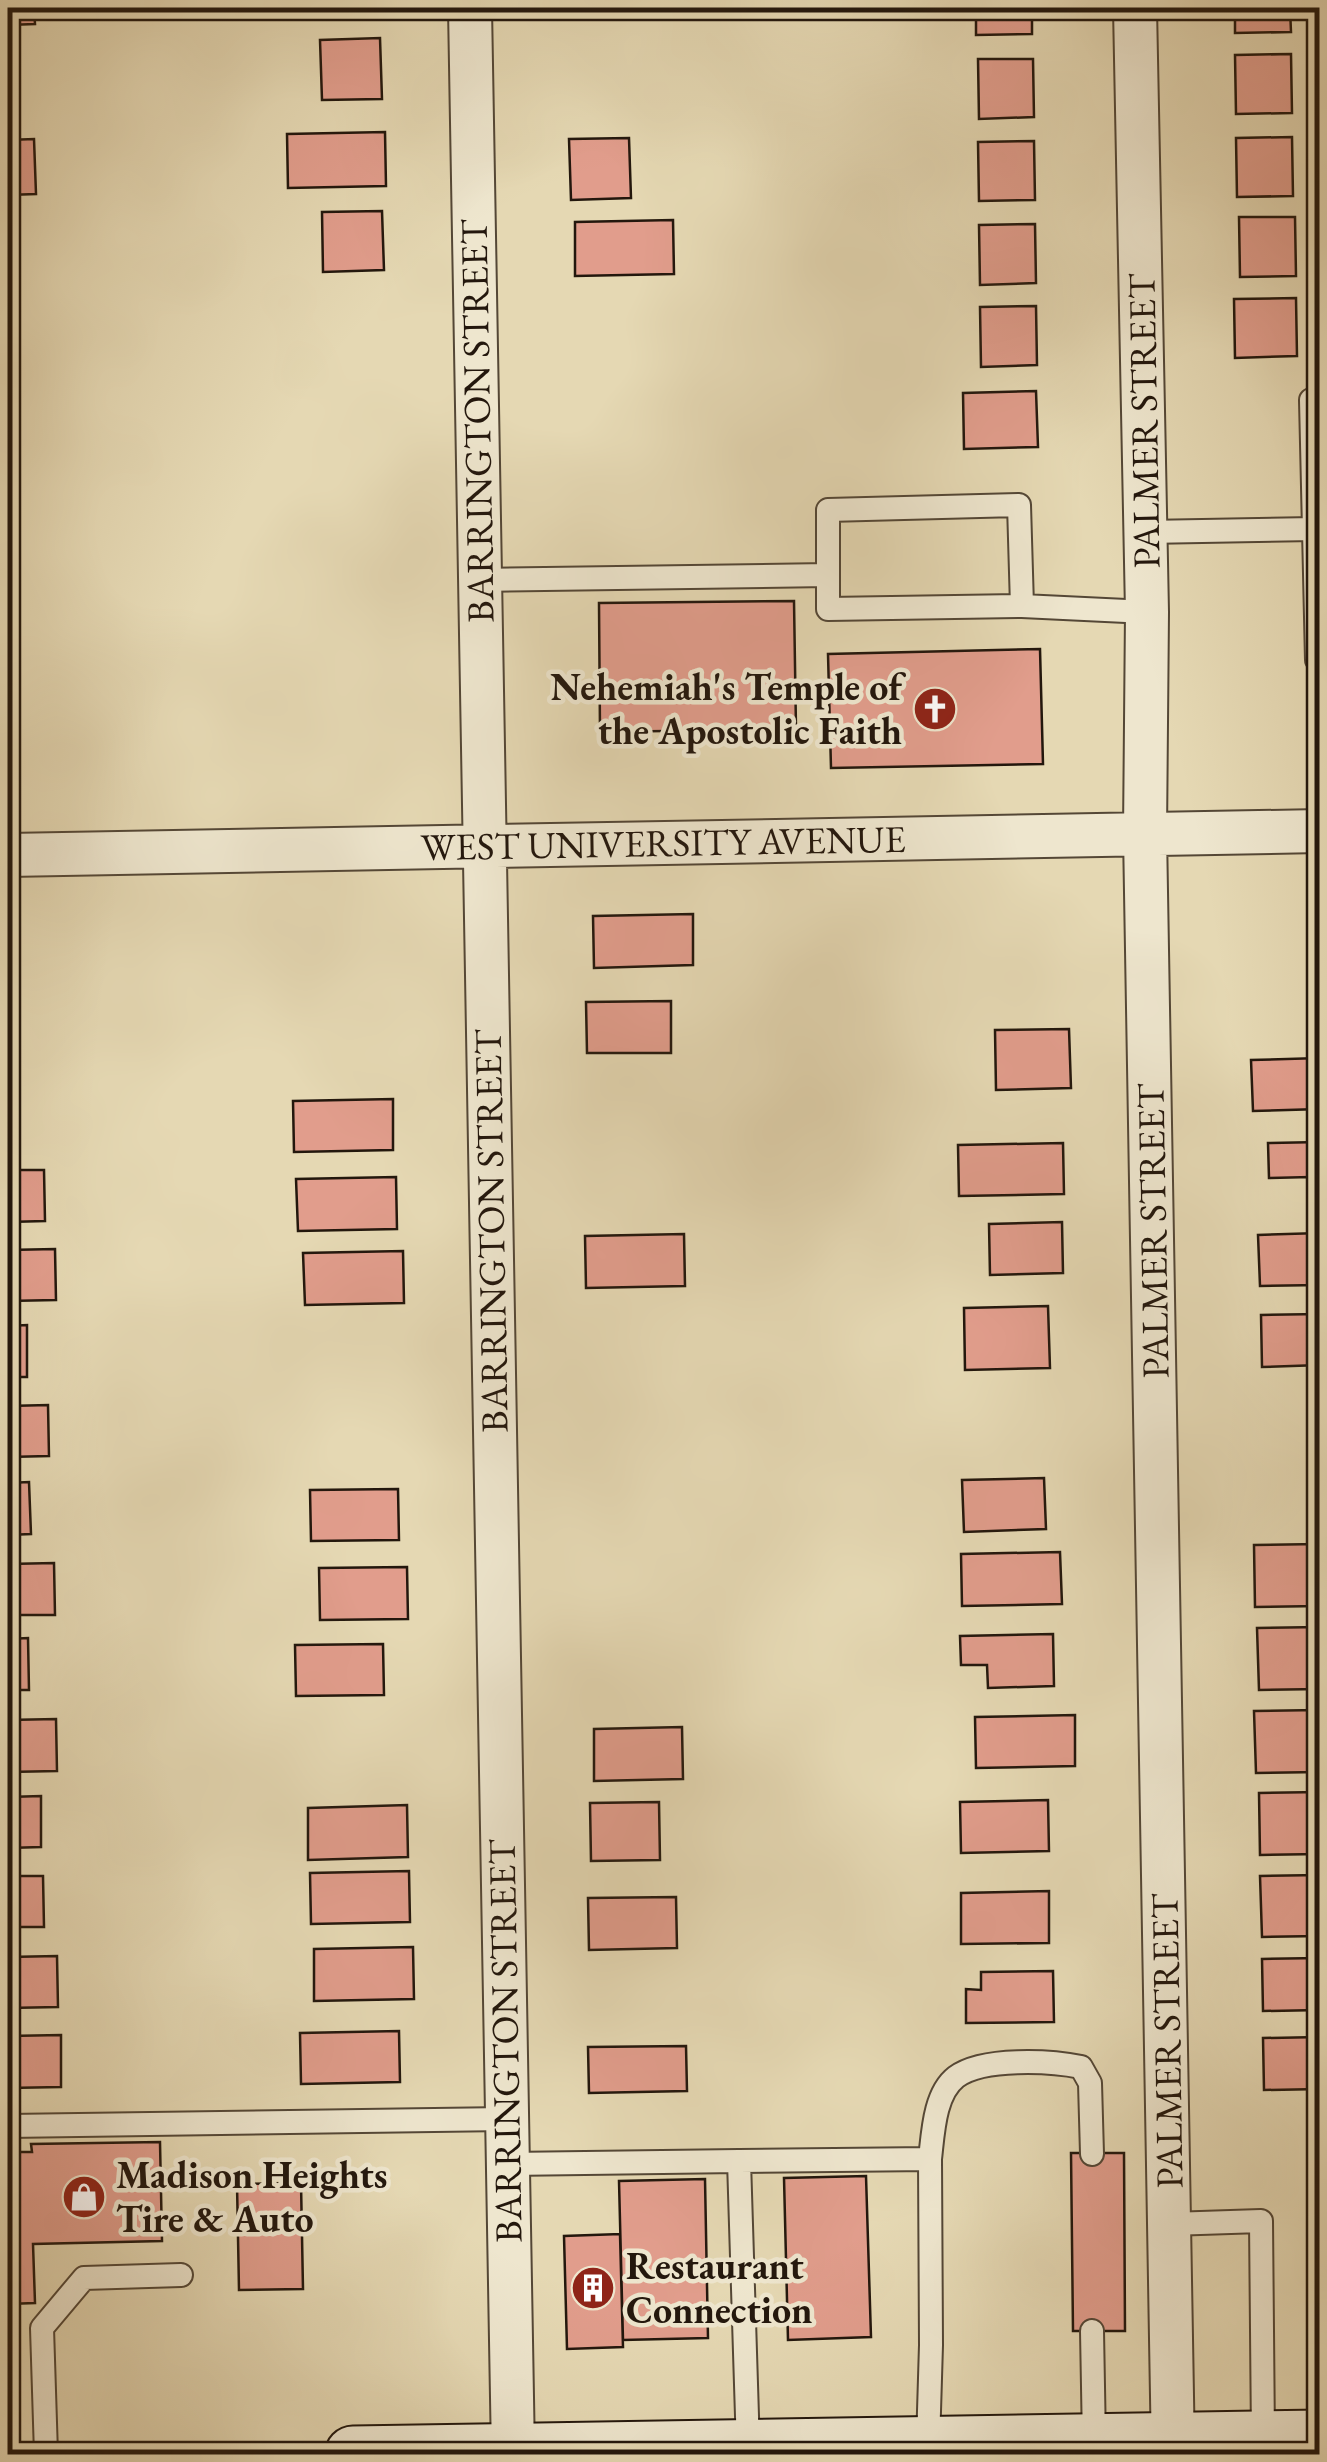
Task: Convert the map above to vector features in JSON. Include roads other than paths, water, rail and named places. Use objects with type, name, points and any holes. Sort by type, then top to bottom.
[{"type":"main road","points":[[353,2454],[1094,2442],[1173,2447],[1320,2438]]},
{"type":"street","name":"BARRINGTON STREET","points":[[470,8],[513,2453]]},
{"type":"street","name":"PALMER STREET","points":[[1135,8],[1148,612],[1145,834],[1173,2447]]},
{"type":"street","name":"WEST UNIVERSITY AVENUE","points":[[8,856],[1320,830]]},
{"type":"lane","points":[[1320,400],[1311,400],[1320,660]]},
{"type":"lane","points":[[1022,606],[1019,505],[828,510],[828,609],[1022,606],[1148,612]]},
{"type":"lane","points":[[1146,532],[1314,529]]},
{"type":"lane","points":[[479,580],[828,575]]},
{"type":"lane","points":[[928,2446],[932,2345],[930,2159],[942,2096],[956,2077],[980,2067],[1059,2062],[1081,2068],[1090,2084],[1092,2154]]},
{"type":"lane","points":[[8,2126],[506,2118]]},
{"type":"lane","points":[[507,2164],[930,2159]]},
{"type":"lane","points":[[739,2161],[748,2448]]},
{"type":"lane","points":[[1170,2224],[1261,2221],[1264,2439]]},
{"type":"lane","points":[[46,2454],[42,2328],[84,2278],[181,2275]]},
{"type":"lane","points":[[1092,2332],[1094,2442]]},
{"type":"place","name":"Nehemiah's Temple of the Apostolic Faith","points":[[935,709]]},
{"type":"place","name":"Madison Heights Tire & Auto","points":[[84,2197]]},
{"type":"place","name":"Restaurant Connection","points":[[593,2288]]}]
